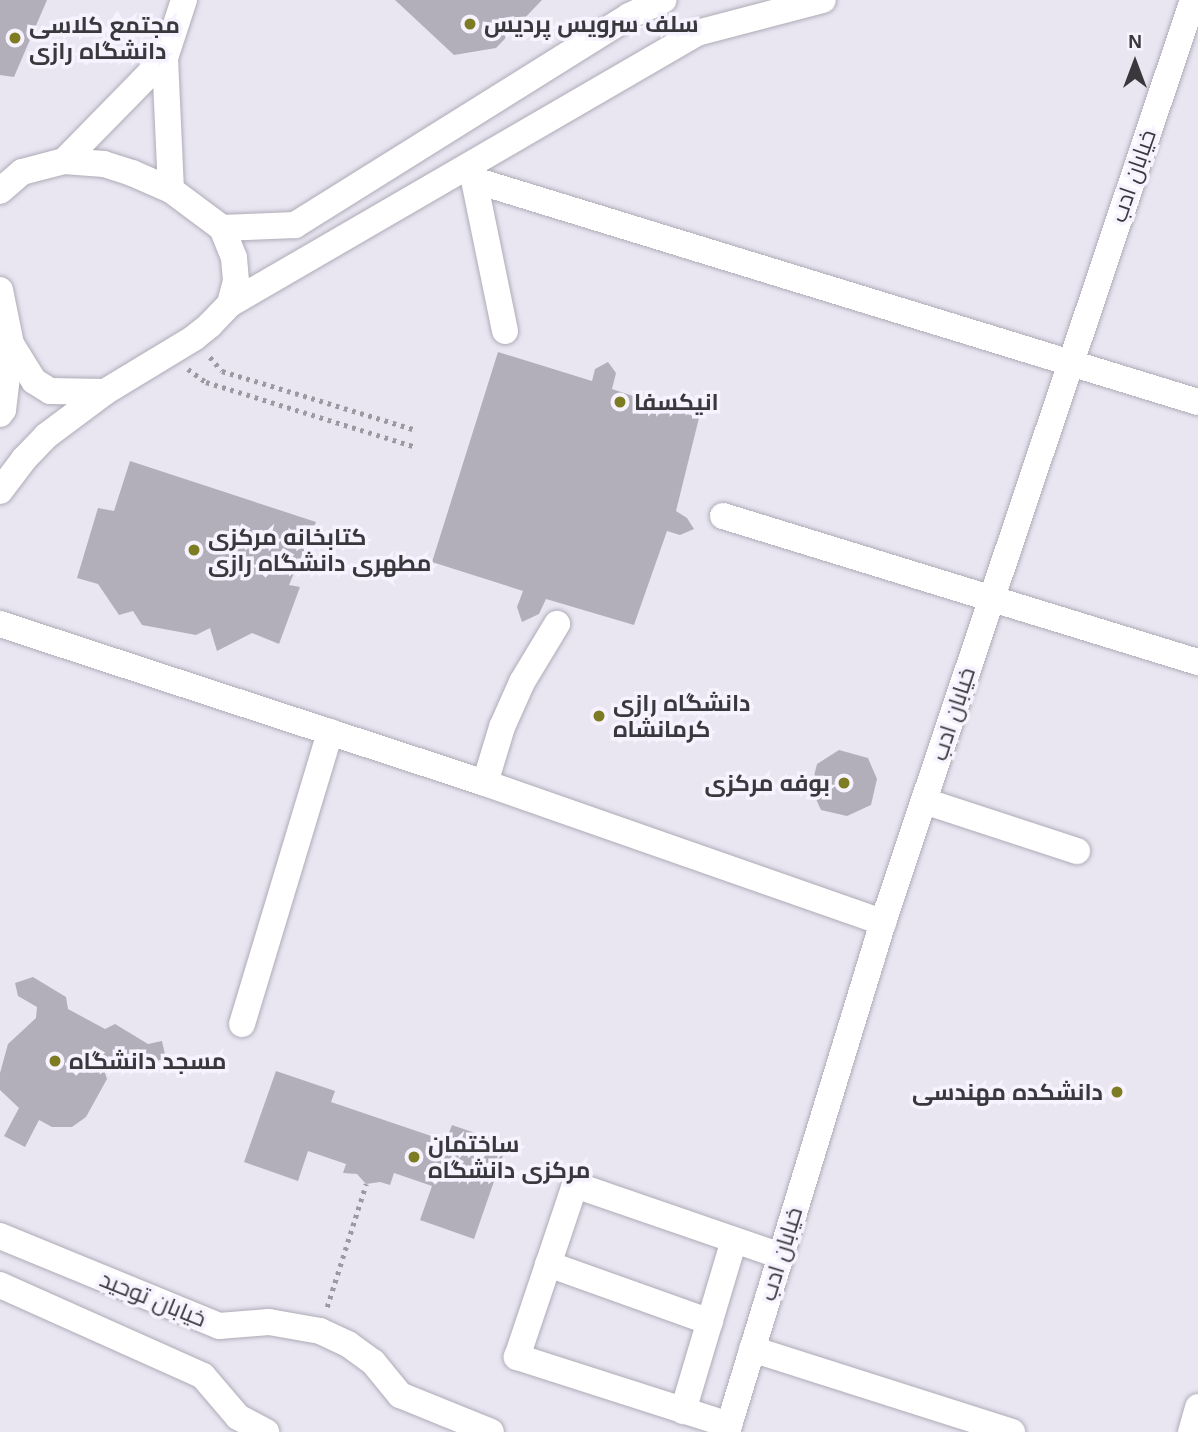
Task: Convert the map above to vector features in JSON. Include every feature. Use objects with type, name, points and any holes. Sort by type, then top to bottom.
[{"type":"street","points":[[170,190],[165,58],[184,0]]},
{"type":"street","points":[[222,229],[295,225],[629,16],[664,0]]},
{"type":"street","points":[[0,491],[24,459],[47,436],[105,392],[194,338],[230,304],[697,33],[823,0]]},
{"type":"street","name":"خیابان ادب","points":[[728,1429],[883,922],[1193,0]]},
{"type":"street","points":[[64,161],[165,58]]},
{"type":"street","points":[[0,191],[11,167],[64,161],[104,164],[170,190],[222,229],[234,258],[236,281],[230,304]]},
{"type":"street","points":[[505,331],[474,180],[1198,401]]},
{"type":"street","points":[[0,290],[11,344],[3,410],[0,414]]},
{"type":"street","points":[[11,344],[34,381],[50,391],[105,392]]},
{"type":"street","points":[[723,516],[1198,662]]},
{"type":"street","points":[[0,624],[485,783],[883,922]]},
{"type":"street","points":[[485,783],[502,727],[522,682],[557,624]]},
{"type":"street","points":[[242,1024],[330,732]]},
{"type":"street","points":[[924,801],[1077,852]]},
{"type":"street","points":[[728,1429],[683,1411],[517,1357],[575,1185],[781,1256]]},
{"type":"street","name":"خیابان توحید","points":[[0,1236],[219,1326],[269,1322],[320,1331],[348,1344],[373,1362],[400,1395],[491,1432]]},
{"type":"street","points":[[683,1411],[734,1240]]},
{"type":"street","points":[[548,1264],[710,1322]]},
{"type":"street","name":"خیابان توحید","points":[[0,1285],[203,1376],[239,1424],[266,1432]]},
{"type":"street","points":[[752,1349],[1012,1432]]},
{"type":"street","points":[[1191,1432],[1198,1407]]},
{"type":"path","points":[[194,338],[222,371],[416,430]]},
{"type":"path","points":[[167,354],[206,382],[413,446]]},
{"type":"path","points":[[320,1331],[366,1184]]},
{"type":"building","name":"مجتمع کلاسی دانشگاه رازی","points":[[0,0],[47,0],[14,77],[0,75]]},
{"type":"building","name":"سلف سرویس پردیس","points":[[395,0],[542,0],[496,48],[454,55]]},
{"type":"building","points":[[498,352],[592,381],[595,369],[608,362],[616,373],[612,389],[699,418],[676,511],[687,518],[694,529],[680,535],[667,531],[634,625],[546,599],[539,614],[522,622],[517,607],[523,591],[432,562]]},
{"type":"building","name":"کتابخانه مرکزی مطهری دانشگاه رازی","points":[[130,461],[316,522],[289,585],[300,587],[279,644],[252,633],[217,651],[210,628],[196,635],[142,625],[133,611],[119,615],[98,584],[77,578],[98,508],[114,511]]},
{"type":"building","name":"بوفه مرکزی","points":[[839,750],[868,758],[877,779],[871,805],[847,816],[821,810],[811,788],[817,764]]},
{"type":"building","name":"مسجد دانشگاه","points":[[33,977],[66,997],[68,1009],[105,1029],[115,1024],[148,1044],[162,1041],[166,1059],[139,1064],[122,1054],[111,1057],[103,1067],[107,1079],[86,1117],[72,1127],[52,1127],[39,1120],[25,1147],[4,1136],[19,1108],[0,1090],[0,1073],[8,1044],[36,1018],[37,1007],[18,996],[15,983]]},
{"type":"building","name":"ساختمان مرکزی دانشگاه","points":[[276,1071],[335,1091],[331,1102],[446,1141],[452,1125],[507,1144],[474,1239],[420,1220],[432,1186],[394,1173],[390,1185],[380,1182],[366,1184],[357,1174],[343,1173],[346,1164],[308,1151],[298,1181],[244,1162]]},
{"type":"place","name":"سلف سرویس پردیس","points":[[470,24]]},
{"type":"place","name":"مجتمع کلاسی دانشگاه رازی","points":[[15,38]]},
{"type":"place","name":"انیکسفا","points":[[620,402]]},
{"type":"place","name":"کتابخانه مرکزی مطهری دانشگاه رازی","points":[[194,550]]},
{"type":"place","name":"دانشگاه رازی کرمانشاه","points":[[599,716]]},
{"type":"place","name":"بوفه مرکزی","points":[[844,783]]},
{"type":"place","name":"مسجد دانشگاه","points":[[55,1061]]},
{"type":"place","name":"دانشکده مهندسی","points":[[1117,1092]]},
{"type":"place","name":"ساختمان مرکزی دانشگاه","points":[[414,1157]]}]
